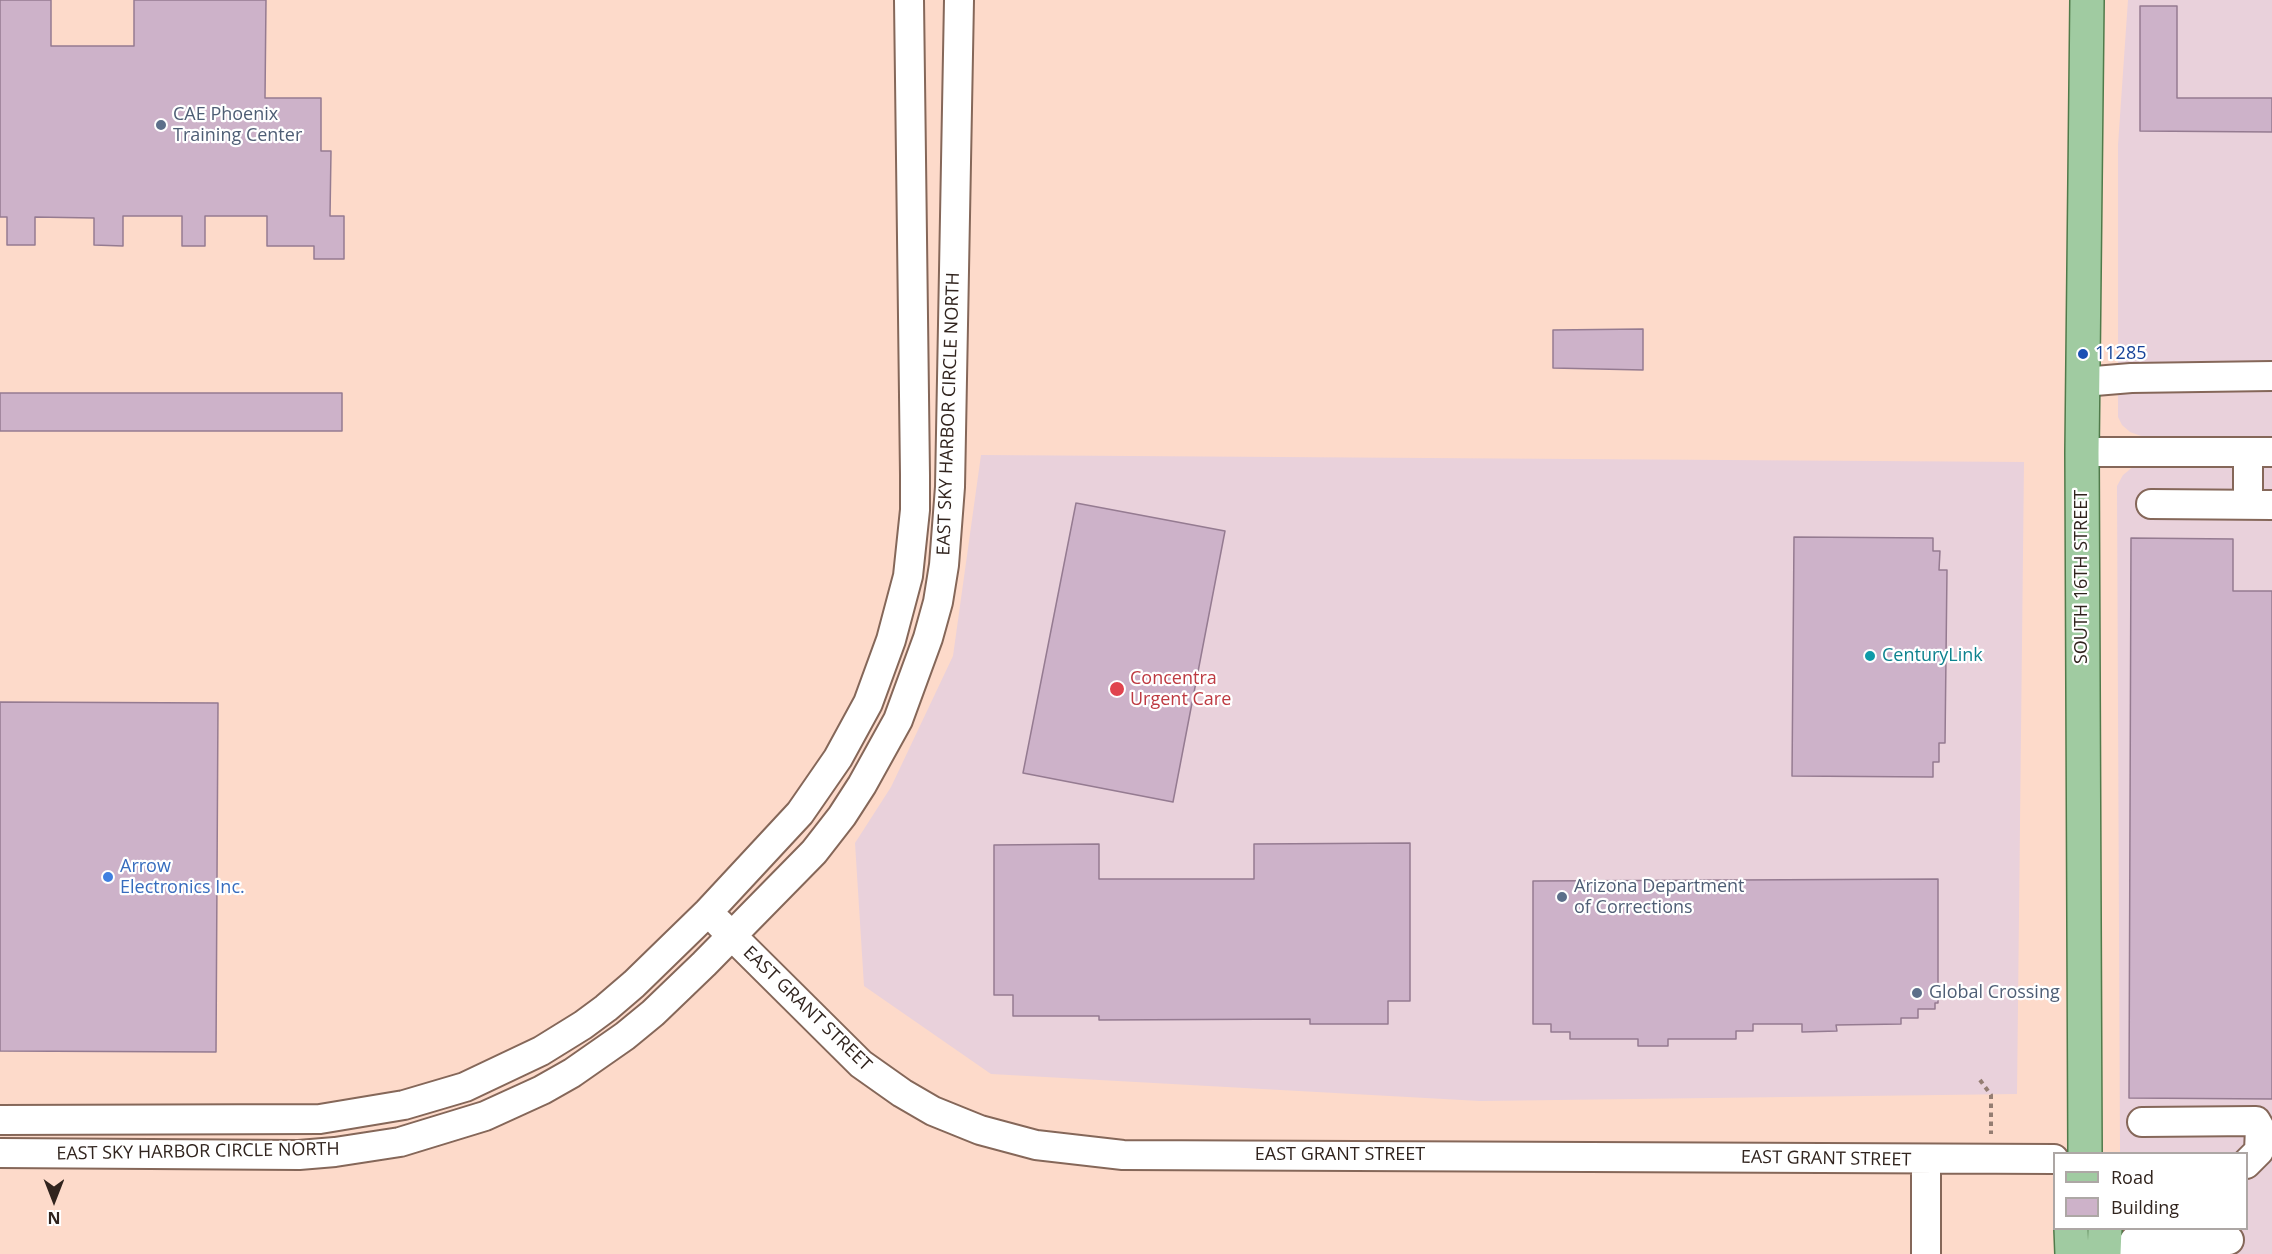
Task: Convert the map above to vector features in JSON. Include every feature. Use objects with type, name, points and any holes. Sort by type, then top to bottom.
[{"type":"main road","name":"SOUTH 16TH STREET","points":[[2085,1152],[2082,452],[2087,0]]},
{"type":"main road","points":[[2071,1230],[2072,1254]]},
{"type":"main road","points":[[2104,1254],[2105,1230]]},
{"type":"street","name":"EAST SKY HARBOR CIRCLE NORTH","points":[[0,1120],[278,1120],[349,1116],[404,1106],[465,1087],[516,1065],[583,1025],[634,984],[708,912],[800,813],[838,758],[868,703],[881,670],[908,576],[915,510],[909,0]]},
{"type":"street","name":"EAST SKY HARBOR CIRCLE NORTH","points":[[0,1153],[299,1155],[400,1142],[485,1116],[572,1073],[625,1036],[732,936],[814,852],[862,785],[898,720],[918,671],[938,602],[944,565],[950,487],[959,0]]},
{"type":"street","points":[[2083,382],[2131,378],[2272,376]]},
{"type":"street","points":[[2082,452],[2260,452],[2260,505],[2151,504]]},
{"type":"street","name":"EAST GRANT STREET","points":[[708,912],[861,1064],[902,1093],[933,1111],[980,1130],[1036,1145],[1123,1155],[2053,1159]]},
{"type":"street","points":[[511,1105],[523,1085],[568,1050],[583,1025]]},
{"type":"street","points":[[2142,1122],[2256,1121],[2260,1128],[2259,1151],[2248,1163]]},
{"type":"street","points":[[1926,1160],[1926,1254]]},
{"type":"street","points":[[2134,1254],[2134,1241],[2233,1241]]},
{"type":"path","points":[[1980,1080],[1991,1095],[1991,1134]]},
{"type":"shaded area","points":[[2128,0],[2272,0],[2272,436],[2141,436],[2130,432],[2122,425],[2118,417],[2118,145]]},
{"type":"shaded area","points":[[981,455],[2024,462],[2017,1094],[1480,1101],[991,1074],[864,986],[855,843],[891,787],[953,656]]},
{"type":"shaded area","points":[[2272,465],[2272,1254],[2121,1254],[2120,1230],[2248,1230],[2248,1152],[2120,1152],[2117,486],[2123,475],[2134,466]]},
{"type":"building","name":"CAE Phoenix Training Center","points":[[0,0],[51,0],[51,46],[134,46],[134,0],[266,0],[265,98],[321,98],[321,151],[331,151],[330,216],[344,216],[344,259],[314,259],[314,246],[267,246],[267,216],[205,216],[205,246],[182,246],[182,216],[123,216],[123,246],[94,245],[94,218],[35,217],[35,245],[7,245],[7,217],[0,217]]},
{"type":"building","points":[[2140,6],[2177,6],[2177,98],[2272,98],[2272,132],[2140,131]]},
{"type":"building","points":[[1643,329],[1643,370],[1553,368],[1553,330]]},
{"type":"building","points":[[0,393],[342,393],[342,431],[0,431]]},
{"type":"building","name":"Concentra Urgent Care","points":[[1076,503],[1225,531],[1173,802],[1023,773]]},
{"type":"building","name":"CenturyLink","points":[[1794,537],[1933,538],[1933,551],[1940,551],[1939,570],[1947,570],[1945,743],[1939,743],[1939,762],[1933,762],[1933,777],[1792,776]]},
{"type":"building","points":[[2131,538],[2233,539],[2233,591],[2272,591],[2272,1099],[2129,1098]]},
{"type":"building","name":"Arrow Electronics Inc.","points":[[0,702],[218,703],[216,1052],[0,1051]]},
{"type":"building","points":[[1410,843],[1410,1001],[1388,1001],[1388,1024],[1310,1024],[1310,1019],[1099,1020],[1099,1016],[1013,1016],[1013,995],[994,995],[994,845],[1099,844],[1099,879],[1254,879],[1254,844]]},
{"type":"building","points":[[1938,879],[1938,1003],[1935,1003],[1935,1009],[1918,1009],[1918,1018],[1901,1018],[1901,1024],[1836,1025],[1837,1031],[1802,1032],[1802,1024],[1753,1024],[1753,1031],[1736,1031],[1736,1039],[1668,1039],[1668,1046],[1638,1046],[1638,1039],[1570,1039],[1570,1032],[1551,1032],[1551,1024],[1533,1024],[1533,881]]},
{"type":"place","name":"CAE Phoenix Training Center","points":[[161,125]]},
{"type":"place","name":"11285","points":[[2083,354]]},
{"type":"place","name":"CenturyLink","points":[[1870,656]]},
{"type":"place","name":"Concentra Urgent Care","points":[[1117,689]]},
{"type":"place","name":"Arrow Electronics Inc.","points":[[108,877]]},
{"type":"place","name":"Arizona Department of Corrections","points":[[1562,897]]},
{"type":"place","name":"Global Crossing","points":[[1917,993]]}]
